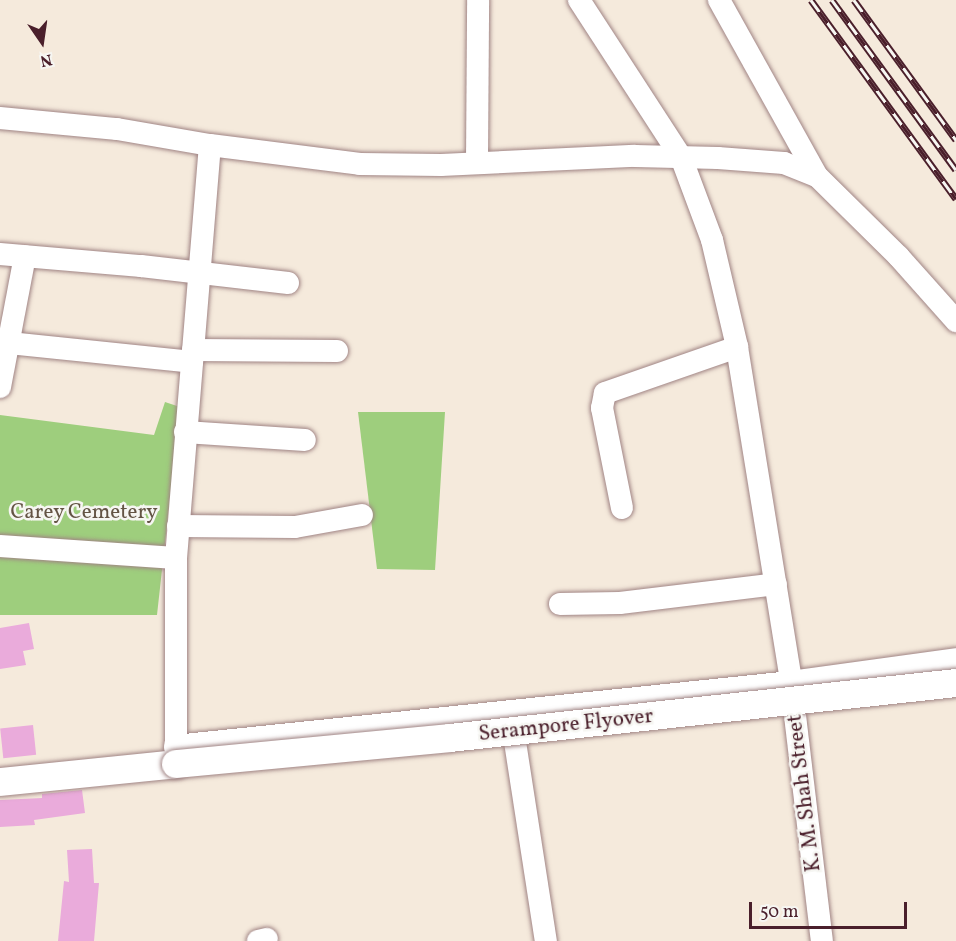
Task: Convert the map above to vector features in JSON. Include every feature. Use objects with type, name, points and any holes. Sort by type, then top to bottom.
[{"type":"main road","name":"Serampore Flyover","points":[[0,782],[176,755],[417,741],[956,683]]},
{"type":"street","points":[[477,162],[478,0]]},
{"type":"street","name":"K. M. Shah Street","points":[[579,0],[681,157],[712,240],[737,348],[776,584],[791,682],[822,941]]},
{"type":"street","points":[[719,0],[817,176],[899,257],[956,321]]},
{"type":"street","points":[[0,118],[117,129],[210,145],[360,164],[612,156],[681,157],[784,163],[817,176]]},
{"type":"street","points":[[210,145],[176,558],[176,755],[510,712],[791,682],[956,659]]},
{"type":"street","points":[[0,254],[200,272],[288,283]]},
{"type":"street","points":[[0,387],[25,256]]},
{"type":"street","points":[[9,344],[192,356],[337,351]]},
{"type":"street","points":[[622,508],[602,408],[605,393],[737,348]]},
{"type":"street","points":[[185,432],[305,440]]},
{"type":"street","points":[[178,526],[295,527],[362,515]]},
{"type":"street","points":[[0,546],[176,558]]},
{"type":"street","points":[[560,604],[620,603],[776,584]]},
{"type":"street","points":[[510,712],[546,941]]},
{"type":"green space","name":"Carey Cemetery","points":[[165,402],[180,407],[157,615],[0,615],[0,415],[154,435]]},
{"type":"green space","points":[[358,412],[445,412],[435,570],[377,569]]},
{"type":"building","points":[[29,623],[34,649],[23,651],[26,665],[0,669],[0,628]]},
{"type":"building","points":[[33,725],[36,755],[3,758],[0,728]]},
{"type":"building","points":[[82,790],[85,813],[34,820],[35,825],[0,827],[0,800],[42,798],[42,794]]},
{"type":"building","points":[[92,849],[94,883],[99,883],[94,941],[58,941],[64,881],[69,882],[67,850]]},
{"type":"railway","points":[[811,0],[956,199]]},
{"type":"railway","points":[[832,0],[956,170]]},
{"type":"railway","points":[[854,0],[956,140]]}]
